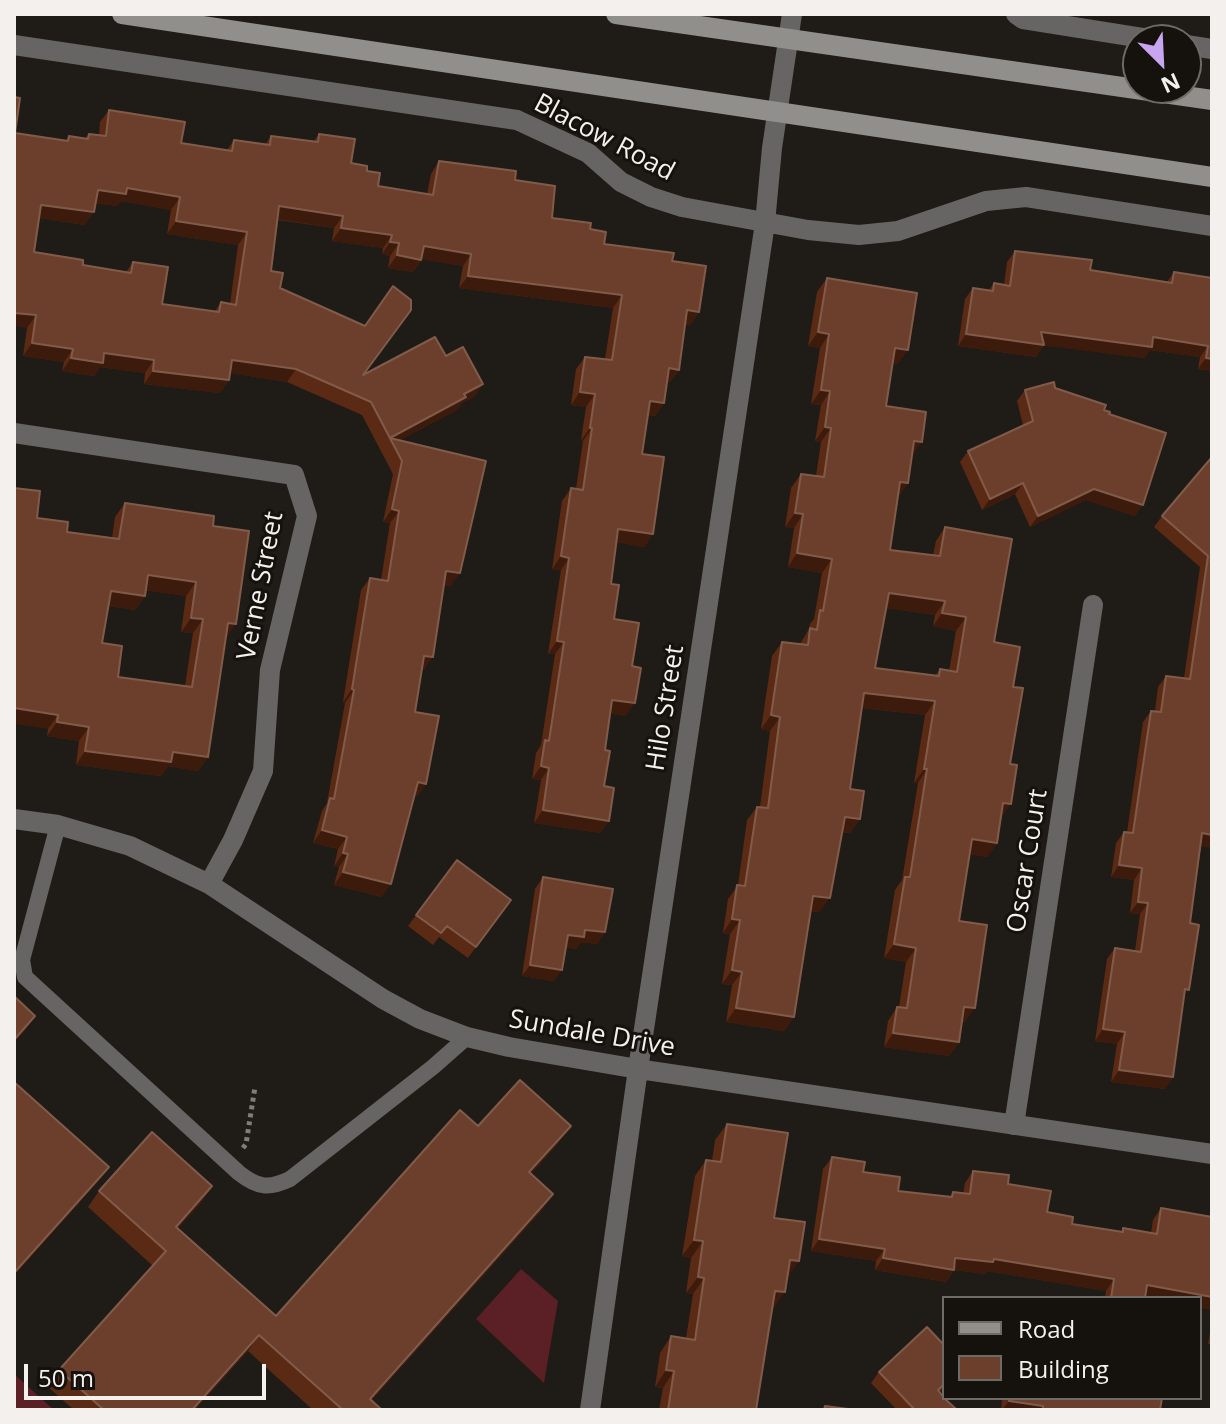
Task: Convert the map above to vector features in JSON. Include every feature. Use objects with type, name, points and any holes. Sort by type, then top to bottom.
[{"type":"main road","name":"Blacow Road","points":[[122,14],[1212,177]]},
{"type":"main road","points":[[616,14],[1212,100]]},
{"type":"street","name":"Hilo Street","points":[[590,1410],[765,223],[792,14]]},
{"type":"street","points":[[1016,14],[1023,19],[1122,35]]},
{"type":"street","name":"Blacow Road","points":[[14,45],[517,120],[588,153],[621,182],[651,197],[682,207],[765,223],[859,235],[898,231],[986,201],[1026,197],[1212,226]]},
{"type":"street","name":"Verne Street","points":[[14,433],[294,475],[307,516],[270,670],[263,771],[233,840],[209,884]]},
{"type":"street","name":"Oscar Court","points":[[1014,1125],[1093,605]]},
{"type":"street","name":"Sundale Drive","points":[[14,819],[58,825],[130,846],[209,884],[383,999],[420,1019],[467,1037],[638,1069],[1212,1154]]},
{"type":"lane","points":[[58,825],[22,960],[25,977],[228,1163],[260,1187],[273,1187],[290,1179],[467,1037]]},
{"type":"path","points":[[228,1163],[246,1144],[255,1087]]},
{"type":"shaded area","points":[[521,1269],[558,1301],[544,1383],[476,1319]]},
{"type":"shaded area","points":[[14,1374],[54,1410],[14,1410]]},
{"type":"building","points":[[14,97],[20,98],[15,133],[68,141],[69,136],[88,139],[89,134],[106,136],[109,110],[185,122],[181,143],[232,151],[234,140],[270,145],[271,136],[318,142],[319,134],[355,139],[351,163],[380,173],[378,186],[433,195],[439,161],[516,171],[515,180],[555,186],[552,218],[591,223],[590,229],[606,232],[604,244],[674,253],[672,261],[706,266],[699,312],[687,310],[679,370],[669,368],[664,403],[650,401],[642,454],[664,457],[653,534],[618,529],[611,584],[619,585],[614,619],[639,623],[632,666],[641,668],[635,703],[612,700],[605,750],[610,751],[604,786],[614,788],[609,821],[543,810],[549,768],[541,766],[545,740],[549,741],[564,642],[557,641],[569,558],[561,556],[571,488],[583,490],[592,428],[595,394],[580,392],[585,357],[612,360],[622,295],[468,276],[471,254],[424,246],[421,260],[397,255],[399,243],[390,242],[392,235],[341,228],[343,216],[279,206],[271,271],[283,273],[280,288],[365,326],[393,286],[411,300],[411,310],[363,375],[435,337],[446,356],[463,347],[483,384],[464,394],[466,397],[390,438],[486,461],[460,573],[446,571],[433,657],[424,656],[415,712],[439,716],[426,784],[418,782],[391,884],[343,872],[348,854],[343,853],[347,837],[322,830],[330,798],[334,799],[370,578],[388,581],[399,511],[392,509],[402,461],[371,402],[296,369],[232,360],[229,380],[153,371],[154,360],[104,353],[103,363],[71,358],[73,349],[32,343],[36,315],[14,313]],"holes":[[[127,188],[180,197],[176,221],[247,232],[236,305],[221,302],[219,312],[162,304],[168,267],[133,262],[131,273],[83,265],[83,260],[34,252],[41,205],[94,212],[98,190],[126,194]]]},
{"type":"building","points":[[1015,251],[1092,260],[1090,270],[1172,283],[1174,272],[1212,278],[1212,359],[1206,358],[1208,346],[1153,337],[1152,347],[1041,332],[1044,345],[966,334],[973,288],[993,291],[994,283],[1010,286]]},
{"type":"building","points":[[827,278],[917,293],[908,350],[895,348],[886,406],[926,412],[922,442],[914,441],[908,483],[900,482],[890,550],[940,556],[945,527],[1012,539],[994,642],[1020,647],[1013,687],[1023,688],[1010,764],[1017,765],[1011,804],[1003,803],[997,843],[972,839],[959,921],[987,925],[975,1008],[964,1007],[959,1042],[893,1033],[897,1007],[907,1008],[916,948],[894,944],[905,877],[910,877],[935,701],[864,693],[850,789],[864,791],[860,819],[845,817],[830,898],[813,896],[794,1017],[736,1008],[742,972],[732,970],[740,920],[732,919],[737,885],[745,886],[757,807],[768,808],[780,717],[771,715],[782,642],[808,645],[810,628],[817,630],[820,610],[823,611],[832,559],[797,553],[803,514],[795,513],[801,474],[824,477],[831,428],[825,427],[830,391],[821,390],[829,334],[818,332]],"holes":[[[889,593],[945,601],[942,613],[966,617],[957,672],[940,669],[939,676],[875,668]]]},
{"type":"building","points":[[1054,382],[1055,388],[1106,405],[1104,410],[1109,414],[1166,433],[1143,505],[1094,489],[1038,516],[1023,483],[990,499],[968,451],[1033,421],[1025,390]]},
{"type":"building","points":[[1212,457],[1212,835],[1202,833],[1190,923],[1199,925],[1189,990],[1185,989],[1173,1077],[1119,1070],[1125,1032],[1103,1029],[1115,948],[1141,952],[1148,903],[1138,902],[1142,868],[1119,865],[1124,832],[1133,833],[1151,711],[1161,712],[1166,676],[1190,679],[1208,556],[1162,516]]},
{"type":"building","points":[[14,488],[40,491],[37,518],[68,522],[67,532],[119,539],[125,503],[214,516],[213,526],[249,531],[236,624],[228,623],[208,757],[173,752],[171,762],[85,751],[89,727],[57,722],[58,715],[14,708]],"holes":[[[148,575],[196,582],[191,618],[203,619],[192,687],[118,677],[122,646],[102,643],[111,591],[145,596]]]},
{"type":"building","points":[[457,860],[511,900],[476,947],[447,926],[441,933],[416,915]]},
{"type":"building","points":[[543,877],[613,889],[605,932],[585,930],[584,937],[568,935],[562,970],[530,965]]},
{"type":"building","points":[[14,996],[35,1016],[14,1040]]},
{"type":"building","points":[[520,1080],[571,1126],[529,1172],[553,1194],[370,1399],[382,1410],[343,1410],[259,1335],[192,1410],[104,1410],[59,1370],[166,1251],[99,1191],[152,1132],[212,1186],[176,1227],[276,1316],[460,1110],[478,1126]]},
{"type":"building","points":[[14,1082],[109,1167],[14,1273]]},
{"type":"building","points":[[727,1124],[788,1133],[774,1218],[805,1222],[799,1261],[790,1260],[785,1292],[775,1291],[756,1410],[668,1410],[674,1371],[666,1370],[671,1336],[695,1340],[704,1278],[698,1277],[703,1241],[694,1240],[706,1160],[721,1162]]},
{"type":"building","points":[[832,1157],[865,1162],[863,1172],[900,1177],[898,1191],[952,1197],[953,1192],[970,1194],[973,1171],[1009,1175],[1008,1184],[1051,1191],[1047,1212],[1073,1217],[1072,1224],[1157,1234],[1161,1208],[1212,1217],[1212,1297],[1147,1285],[1145,1296],[1111,1296],[1114,1279],[994,1259],[993,1262],[955,1258],[954,1270],[883,1258],[885,1249],[819,1239]]},
{"type":"building","points":[[927,1327],[942,1343],[942,1386],[938,1390],[942,1400],[956,1409],[915,1410],[879,1372]]},
{"type":"building","points":[[1162,1400],[1160,1410],[1043,1410],[1043,1406],[1009,1401]]},
{"type":"building","points":[[825,1406],[856,1410],[824,1410]]}]
